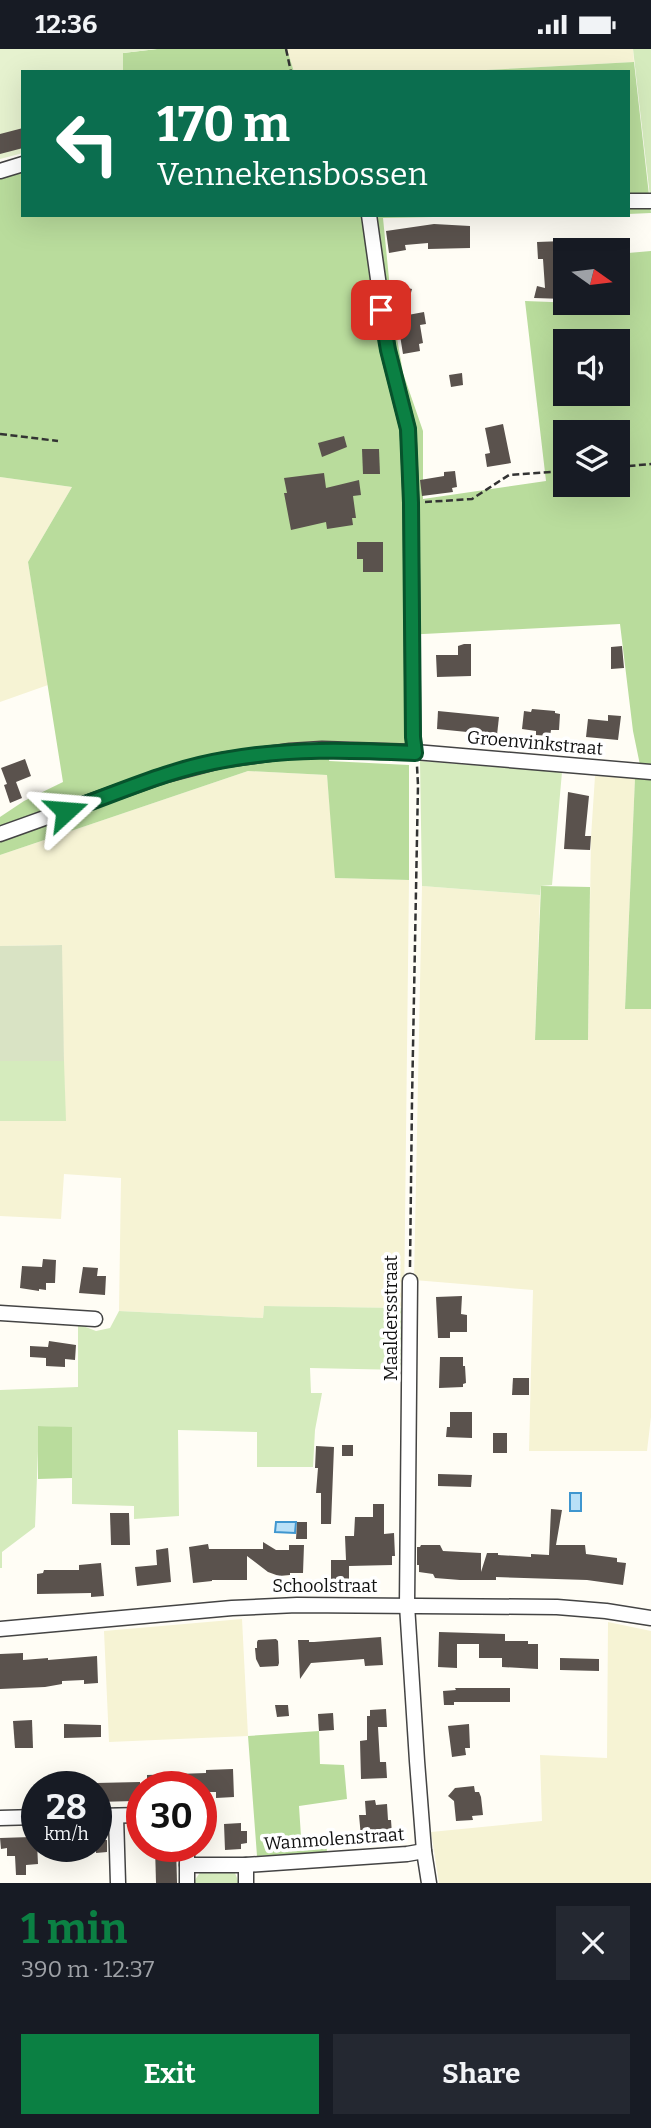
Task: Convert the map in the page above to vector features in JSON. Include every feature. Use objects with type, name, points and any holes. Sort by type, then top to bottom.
[{"type":"street","points":[[0,171],[21,165]]},
{"type":"street","points":[[630,201],[651,201]]},
{"type":"street","points":[[369,217],[388,350],[408,429],[415,753]]},
{"type":"street","name":"Groenvinkstraat","points":[[0,834],[162,776],[223,760],[290,751],[322,749],[415,753],[651,772]]},
{"type":"street","name":"Maaldersstraat","points":[[410,1281],[407,1605],[424,1851],[429,1883]]},
{"type":"street","points":[[0,1313],[95,1319]]},
{"type":"street","name":"Schoolstraat","points":[[0,1629],[274,1605],[557,1607],[651,1618]]},
{"type":"street","points":[[112,1816],[126,1816]]},
{"type":"street","points":[[116,1816],[118,1883]]},
{"type":"street","points":[[0,1818],[21,1817]]},
{"type":"street","name":"Wanmolenstraat","points":[[187,1865],[246,1865],[424,1851]]},
{"type":"street","points":[[187,1865],[187,1883]]},
{"type":"street","name":"Wanmolenstraat","points":[[246,1865],[246,1883]]},
{"type":"path","points":[[286,49],[291,70]]},
{"type":"path","points":[[0,435],[58,441]]},
{"type":"path","points":[[630,466],[651,464]]},
{"type":"path","points":[[411,503],[472,499],[509,475],[553,472]]},
{"type":"path","name":"Maaldersstraat","points":[[410,1281],[418,785],[415,753]]},
{"type":"shaded area","points":[[287,49],[633,49],[634,62],[485,70],[293,70]]},
{"type":"shaded area","points":[[0,477],[72,487],[28,562],[48,685],[0,702]]},
{"type":"shaded area","points":[[248,771],[327,775],[336,878],[409,880],[404,1308],[264,1306],[263,1318],[119,1311],[121,1178],[64,1174],[61,1219],[0,1216],[0,1121],[65,1121],[61,945],[0,946],[0,855]]},
{"type":"shaded area","points":[[595,776],[635,778],[625,1008],[651,1009],[651,1417],[647,1451],[529,1451],[533,1290],[414,1280],[422,886],[540,895],[535,1039],[588,1040],[591,837]]},
{"type":"shaded area","points":[[242,1619],[248,1736],[109,1742],[104,1631]]},
{"type":"shaded area","points":[[608,1622],[651,1631],[651,1883],[439,1883],[431,1832],[542,1821],[540,1755],[607,1758]]},
{"type":"green space","points":[[0,49],[157,49],[123,53],[123,70],[21,70],[21,154],[0,159]]},
{"type":"green space","points":[[157,49],[287,49],[293,70],[123,70],[123,53]]},
{"type":"green space","points":[[633,49],[651,49],[651,197],[650,197]]},
{"type":"green space","points":[[634,62],[651,213],[630,214],[630,70],[485,70]]},
{"type":"green space","points":[[21,169],[21,217],[434,217],[383,218],[392,309],[403,373],[423,431],[423,499],[546,481],[525,301],[553,302],[553,315],[630,315],[630,253],[651,251],[651,765],[640,765],[633,731],[620,624],[404,635],[407,744],[332,741],[329,761],[409,765],[409,880],[335,878],[327,775],[248,771],[0,855],[0,817],[24,801],[63,782],[28,562],[72,487],[0,477],[0,175]]},
{"type":"green space","points":[[420,761],[562,772],[552,885],[541,886],[540,895],[422,886]]},
{"type":"green space","points":[[635,778],[651,780],[651,1009],[625,1009]]},
{"type":"green space","points":[[541,886],[590,887],[588,1040],[535,1040]]},
{"type":"green space","points":[[62,945],[64,1061],[0,1061],[0,946]]},
{"type":"green space","points":[[0,1061],[64,1061],[66,1121],[0,1121]]},
{"type":"green space","points":[[264,1306],[404,1308],[404,1370],[310,1368],[311,1393],[322,1393],[315,1430],[313,1467],[257,1467],[257,1432],[178,1430],[179,1516],[134,1519],[134,1506],[72,1504],[72,1428],[39,1426],[35,1527],[2,1552],[0,1568],[0,1390],[78,1387],[78,1324],[96,1331],[110,1328],[119,1311],[263,1318]]},
{"type":"green space","points":[[38,1426],[72,1427],[72,1478],[38,1479]]},
{"type":"green space","points":[[319,1731],[320,1764],[344,1765],[347,1799],[299,1806],[301,1837],[326,1836],[327,1852],[257,1856],[248,1736]]},
{"type":"green space","points":[[224,1870],[235,1873],[239,1883],[193,1883],[201,1871]]},
{"type":"water","points":[[570,1493],[581,1493],[581,1511],[570,1511]]},
{"type":"water","points":[[276,1522],[296,1522],[295,1533],[275,1532]]},
{"type":"building","points":[[21,129],[21,149],[0,154],[0,134]]},
{"type":"building","points":[[434,224],[470,226],[470,248],[428,249],[428,243],[405,245],[406,250],[389,253],[386,231]]},
{"type":"building","points":[[553,241],[553,299],[534,298],[537,286],[545,288],[543,259],[538,259],[537,242]]},
{"type":"building","points":[[395,285],[412,289],[409,300],[393,295]]},
{"type":"building","points":[[424,312],[426,324],[420,325],[423,343],[419,344],[420,351],[403,354],[397,317]]},
{"type":"building","points":[[462,373],[463,385],[451,387],[449,375]]},
{"type":"building","points":[[503,424],[511,463],[487,467],[485,454],[490,453],[485,428]]},
{"type":"building","points":[[344,436],[347,447],[322,457],[318,443]]},
{"type":"building","points":[[362,449],[379,449],[380,474],[363,474]]},
{"type":"building","points":[[455,471],[457,487],[452,488],[453,492],[422,496],[420,480],[444,476],[444,472]]},
{"type":"building","points":[[324,473],[326,488],[359,480],[361,495],[353,496],[356,518],[352,518],[353,525],[327,529],[326,522],[291,530],[284,478]]},
{"type":"building","points":[[357,542],[383,542],[383,572],[363,572],[363,559],[357,559]]},
{"type":"building","points":[[471,644],[471,676],[437,677],[436,655],[458,655],[458,646]]},
{"type":"building","points":[[622,646],[624,668],[611,669],[611,647]]},
{"type":"building","points":[[532,709],[560,714],[559,730],[551,730],[550,736],[536,735],[536,731],[522,729],[524,711],[531,712]]},
{"type":"building","points":[[438,711],[499,717],[497,735],[437,729]]},
{"type":"building","points":[[608,715],[621,716],[618,740],[586,737],[588,719],[608,721]]},
{"type":"building","points":[[25,759],[31,776],[16,782],[22,798],[10,803],[1,768]]},
{"type":"building","points":[[568,792],[589,796],[585,836],[591,836],[590,850],[564,849]]},
{"type":"building","points":[[43,1259],[56,1260],[55,1283],[46,1283],[46,1290],[39,1291],[20,1288],[22,1266],[42,1267]]},
{"type":"building","points":[[83,1267],[98,1268],[97,1276],[106,1276],[105,1295],[79,1293]]},
{"type":"building","points":[[462,1296],[461,1314],[467,1315],[467,1332],[450,1332],[450,1338],[438,1338],[436,1297]]},
{"type":"building","points":[[49,1341],[76,1345],[75,1360],[65,1359],[65,1367],[46,1366],[46,1358],[30,1357],[30,1346],[48,1347]]},
{"type":"building","points":[[440,1357],[463,1357],[466,1383],[463,1387],[439,1388]]},
{"type":"building","points":[[513,1378],[529,1378],[529,1395],[512,1395]]},
{"type":"building","points":[[450,1412],[472,1412],[472,1438],[446,1437],[447,1427],[450,1427]]},
{"type":"building","points":[[493,1433],[507,1433],[507,1453],[493,1453]]},
{"type":"building","points":[[342,1445],[353,1445],[353,1456],[342,1456]]},
{"type":"building","points":[[316,1446],[334,1447],[331,1524],[321,1524],[321,1493],[316,1493]]},
{"type":"building","points":[[438,1474],[472,1475],[471,1487],[438,1486]]},
{"type":"building","points":[[373,1504],[384,1504],[384,1534],[394,1533],[395,1556],[392,1556],[392,1565],[349,1566],[349,1580],[331,1581],[331,1560],[346,1560],[345,1536],[354,1536],[355,1517],[373,1517]]},
{"type":"building","points":[[551,1509],[562,1510],[556,1545],[585,1545],[586,1554],[617,1558],[617,1562],[626,1563],[623,1585],[587,1580],[496,1577],[496,1580],[460,1580],[435,1578],[433,1574],[419,1572],[417,1547],[421,1545],[440,1545],[443,1551],[481,1553],[481,1572],[487,1553],[531,1557],[531,1554],[549,1555]]},
{"type":"building","points":[[110,1513],[129,1513],[130,1545],[111,1545]]},
{"type":"building","points":[[297,1522],[307,1522],[307,1539],[296,1539]]},
{"type":"building","points":[[263,1542],[276,1550],[289,1550],[289,1545],[304,1545],[303,1573],[279,1576],[268,1572],[247,1556],[247,1580],[193,1583],[189,1547],[208,1544],[209,1549],[263,1549]]},
{"type":"building","points":[[168,1548],[171,1582],[137,1586],[135,1567],[157,1565],[156,1550]]},
{"type":"building","points":[[101,1563],[104,1596],[91,1597],[91,1593],[37,1594],[37,1574],[43,1573],[44,1570],[79,1570],[79,1565]]},
{"type":"building","points":[[439,1632],[505,1634],[505,1641],[538,1644],[538,1669],[502,1667],[502,1658],[479,1658],[479,1644],[457,1644],[457,1668],[438,1667]]},
{"type":"building","points":[[381,1637],[383,1665],[365,1666],[364,1659],[311,1663],[300,1679],[298,1640],[314,1642]]},
{"type":"building","points":[[276,1639],[278,1666],[260,1667],[255,1648],[258,1640]]},
{"type":"building","points":[[23,1653],[23,1660],[97,1656],[98,1683],[84,1684],[84,1680],[62,1681],[62,1684],[45,1687],[0,1689],[0,1654]]},
{"type":"building","points":[[560,1658],[599,1659],[599,1671],[560,1670]]},
{"type":"building","points":[[455,1688],[510,1688],[510,1702],[454,1702],[454,1705],[444,1705],[443,1691],[456,1690]]},
{"type":"building","points":[[275,1705],[288,1705],[289,1716],[277,1717]]},
{"type":"building","points":[[386,1709],[387,1727],[378,1727],[380,1762],[386,1762],[387,1778],[361,1779],[360,1741],[367,1740],[367,1716],[370,1716],[370,1710]]},
{"type":"building","points":[[333,1713],[334,1730],[319,1731],[318,1714]]},
{"type":"building","points":[[32,1720],[33,1748],[15,1748],[13,1721]]},
{"type":"building","points":[[64,1724],[101,1725],[101,1737],[64,1738]]},
{"type":"building","points":[[469,1724],[470,1748],[465,1748],[466,1755],[452,1757],[448,1726]]},
{"type":"building","points":[[233,1769],[234,1797],[217,1798],[217,1771],[206,1770]]},
{"type":"building","points":[[126,1782],[126,1801],[112,1802],[112,1783]]},
{"type":"building","points":[[474,1786],[475,1792],[479,1792],[481,1797],[483,1815],[472,1816],[473,1820],[456,1821],[454,1801],[448,1796],[455,1788]]},
{"type":"building","points":[[375,1800],[376,1805],[387,1804],[392,1834],[361,1837],[359,1815],[366,1815],[365,1801]]},
{"type":"building","points":[[241,1823],[241,1831],[247,1831],[247,1843],[241,1844],[241,1849],[225,1850],[224,1824]]},
{"type":"building","points":[[21,1837],[21,1862],[38,1864],[26,1865],[26,1875],[16,1875],[15,1856],[7,1856],[7,1848],[1,1849],[0,1838]]},
{"type":"building","points":[[155,1862],[176,1862],[177,1883],[156,1883]]},
{"type":"route","points":[[66,811],[162,776],[223,760],[322,749],[415,753],[408,429],[381,310]]}]
